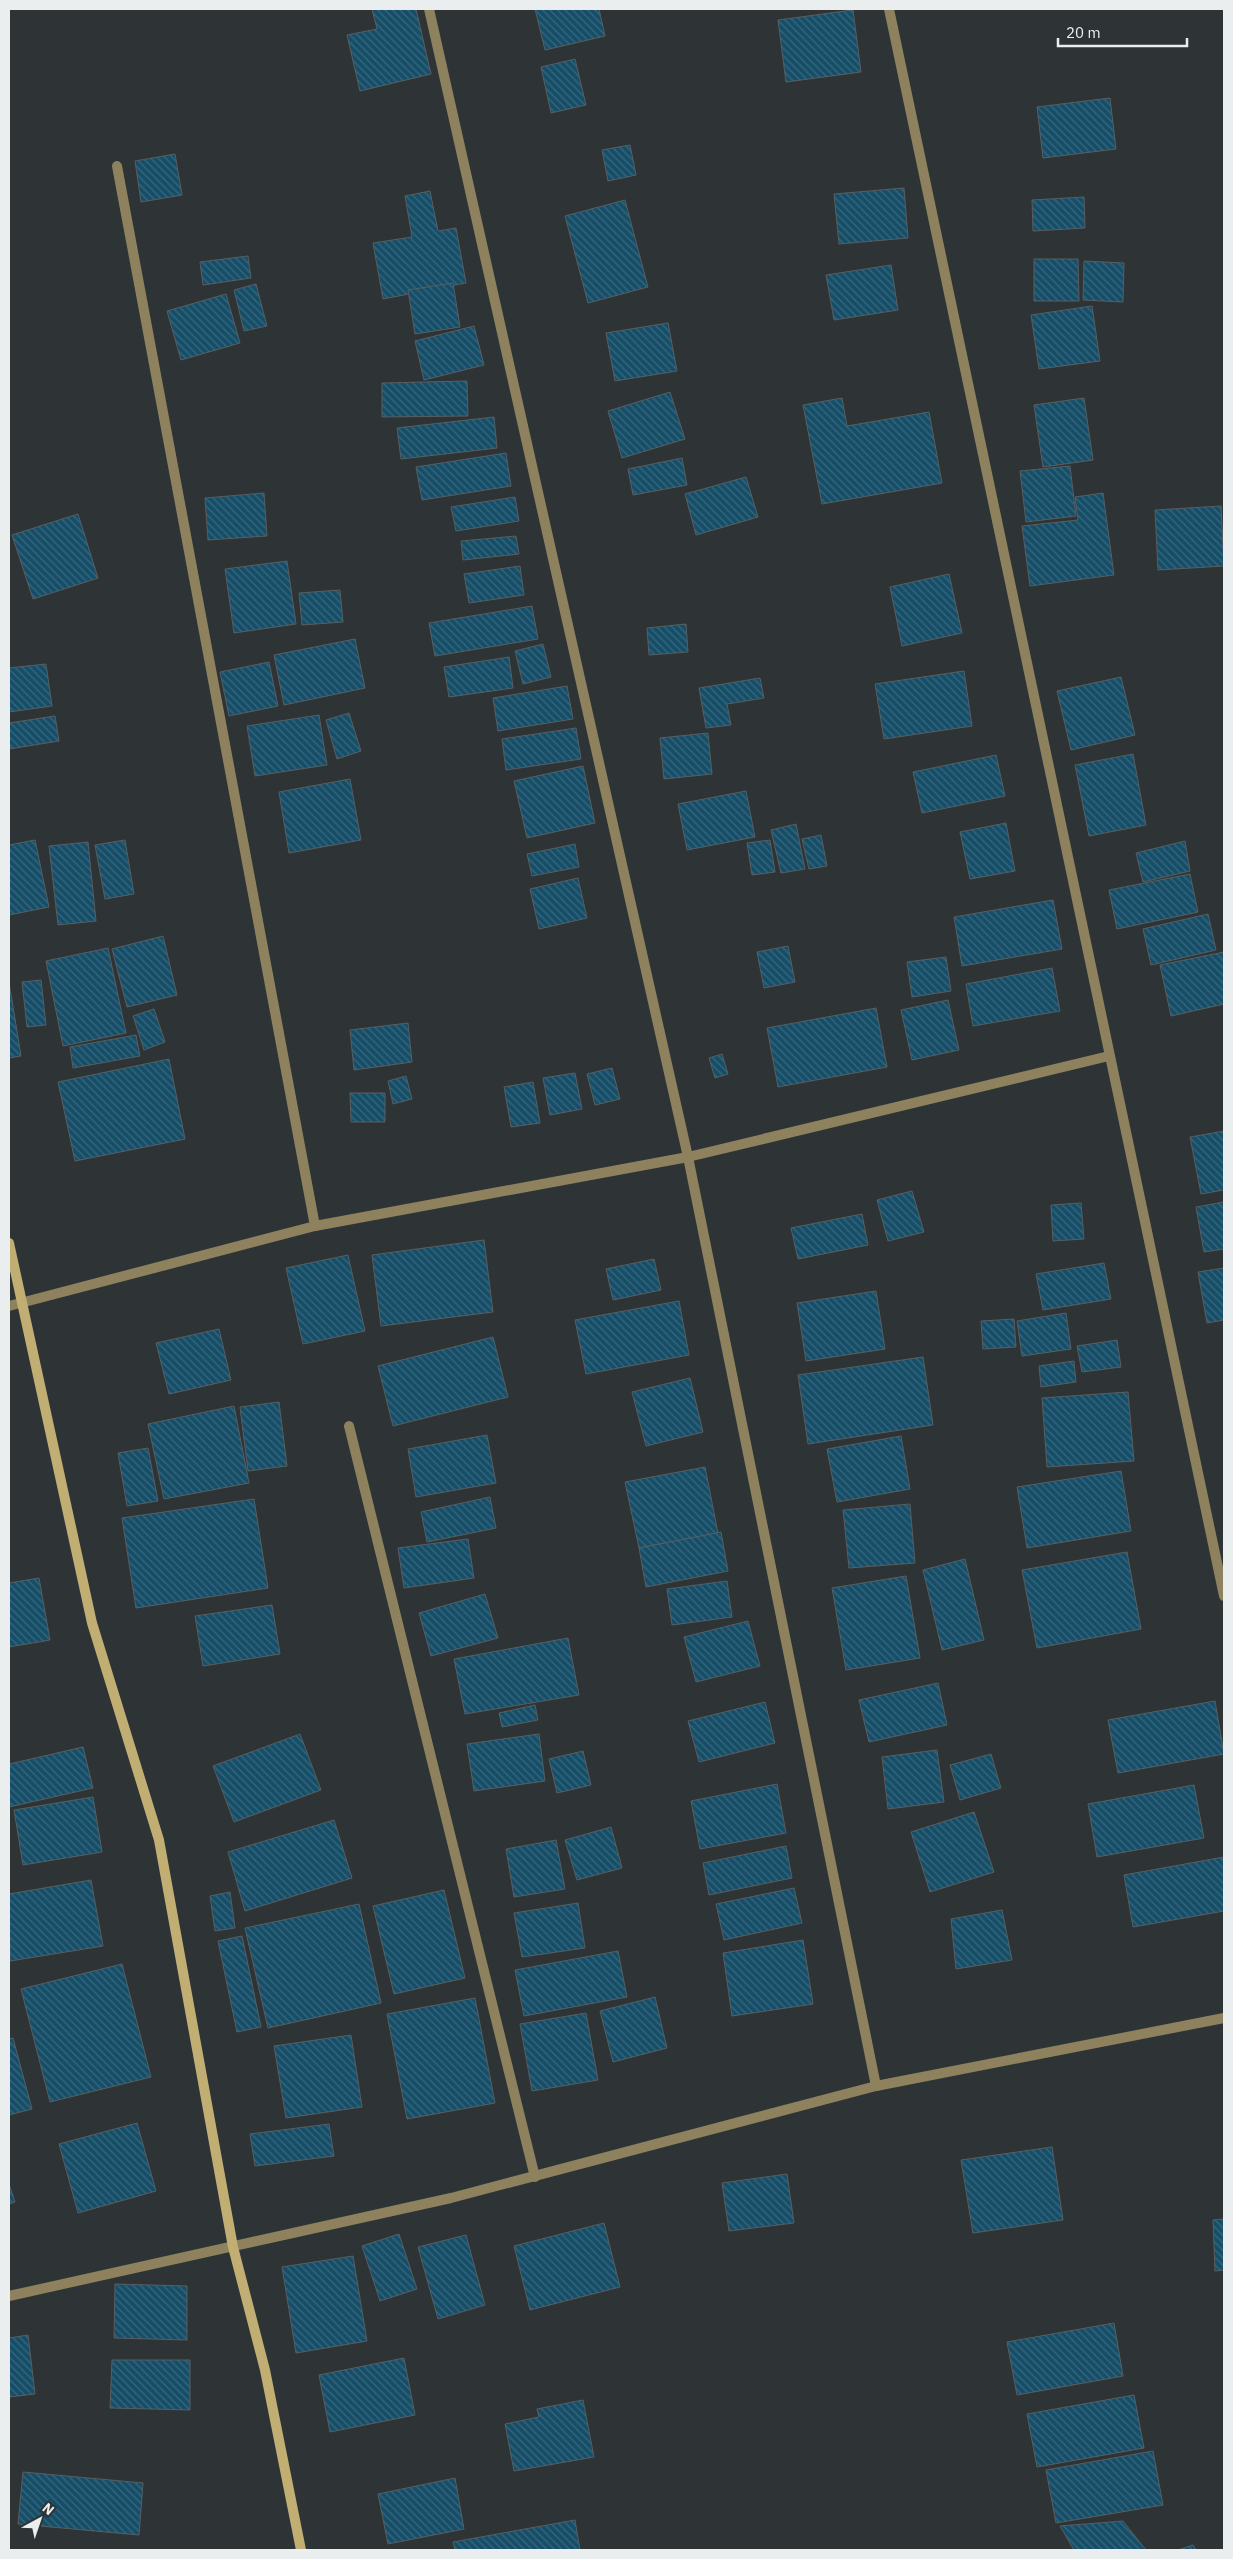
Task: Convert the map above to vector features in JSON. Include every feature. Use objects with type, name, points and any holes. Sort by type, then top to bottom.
[{"type":"street","points":[[429,9],[688,1157],[876,2086]]},
{"type":"street","points":[[890,9],[1224,1596]]},
{"type":"street","points":[[117,166],[315,1226]]},
{"type":"street","points":[[9,1306],[315,1226],[688,1157],[1109,1056]]},
{"type":"street","points":[[9,1243],[20,1304],[92,1623],[159,1840],[233,2247],[265,2370],[301,2550]]},
{"type":"street","points":[[350,1426],[535,2176]]},
{"type":"street","points":[[9,2296],[451,2198],[876,2086],[1224,2018]]},
{"type":"building","points":[[372,9],[416,9],[431,74],[360,91],[347,35],[377,29]]},
{"type":"building","points":[[535,9],[599,9],[605,36],[545,50]]},
{"type":"building","points":[[853,10],[861,72],[786,82],[778,20]]},
{"type":"building","points":[[575,59],[586,105],[551,113],[541,67]]},
{"type":"building","points":[[1110,98],[1116,149],[1043,158],[1037,107]]},
{"type":"building","points":[[630,145],[636,175],[608,181],[602,150]]},
{"type":"building","points":[[175,154],[182,195],[141,202],[135,161]]},
{"type":"building","points":[[904,188],[908,238],[839,244],[834,194]]},
{"type":"building","points":[[430,191],[438,231],[456,228],[466,283],[383,299],[373,243],[412,237],[405,196]]},
{"type":"building","points":[[1084,197],[1085,228],[1033,231],[1032,200]]},
{"type":"building","points":[[625,200],[648,287],[588,303],[565,216]]},
{"type":"building","points":[[248,256],[251,278],[203,285],[200,262]]},
{"type":"building","points":[[1034,259],[1078,259],[1079,301],[1034,301]]},
{"type":"building","points":[[1084,261],[1124,263],[1123,302],[1083,300]]},
{"type":"building","points":[[891,265],[898,310],[834,320],[826,275]]},
{"type":"building","points":[[453,283],[460,327],[415,334],[408,290]]},
{"type":"building","points":[[256,284],[267,326],[244,331],[234,290]]},
{"type":"building","points":[[226,294],[240,343],[181,360],[167,311]]},
{"type":"building","points":[[1092,306],[1100,361],[1039,369],[1031,315]]},
{"type":"building","points":[[668,323],[677,371],[615,381],[606,333]]},
{"type":"building","points":[[474,326],[484,365],[424,380],[415,341]]},
{"type":"building","points":[[467,381],[468,416],[382,417],[382,383]]},
{"type":"building","points":[[670,392],[685,439],[622,458],[608,411]]},
{"type":"building","points":[[842,398],[847,426],[929,412],[942,483],[822,504],[803,405]]},
{"type":"building","points":[[1084,398],[1093,460],[1043,467],[1034,405]]},
{"type":"building","points":[[494,417],[497,448],[401,459],[397,428]]},
{"type":"building","points":[[506,453],[511,486],[422,500],[416,467]]},
{"type":"building","points":[[682,458],[687,485],[633,495],[628,469]]},
{"type":"building","points":[[1070,466],[1076,516],[1026,522],[1020,471]]},
{"type":"building","points":[[746,477],[758,517],[696,535],[685,494]]},
{"type":"building","points":[[264,493],[267,536],[208,540],[205,498]]},
{"type":"building","points":[[1103,493],[1114,575],[1030,586],[1022,526],[1078,520],[1075,497]]},
{"type":"building","points":[[515,497],[519,521],[456,531],[451,507]]},
{"type":"building","points":[[1221,506],[1224,566],[1158,570],[1155,510]]},
{"type":"building","points":[[78,514],[98,578],[33,599],[12,535]]},
{"type":"building","points":[[516,536],[519,554],[463,560],[461,541]]},
{"type":"building","points":[[287,561],[296,624],[234,633],[225,569]]},
{"type":"building","points":[[520,566],[524,595],[469,603],[464,574]]},
{"type":"building","points":[[949,574],[962,633],[902,646],[890,587]]},
{"type":"building","points":[[340,590],[343,622],[302,625],[299,593]]},
{"type":"building","points":[[532,606],[538,639],[435,656],[429,623]]},
{"type":"building","points":[[686,624],[688,652],[649,655],[647,628]]},
{"type":"building","points":[[355,639],[365,688],[284,705],[274,655]]},
{"type":"building","points":[[543,644],[551,677],[523,684],[515,651]]},
{"type":"building","points":[[509,657],[513,688],[449,697],[444,667]]},
{"type":"building","points":[[269,662],[278,706],[229,716],[220,672]]},
{"type":"building","points":[[46,664],[52,706],[9,712],[9,668]]},
{"type":"building","points":[[964,671],[972,726],[884,739],[875,684]]},
{"type":"building","points":[[1121,677],[1135,735],[1071,750],[1057,691]]},
{"type":"building","points":[[760,678],[764,698],[727,704],[731,725],[706,728],[699,688]]},
{"type":"building","points":[[567,686],[573,719],[498,731],[493,698]]},
{"type":"building","points":[[349,713],[361,751],[337,759],[326,720]]},
{"type":"building","points":[[319,715],[327,765],[255,776],[247,726]]},
{"type":"building","points":[[55,716],[59,741],[9,749],[9,723]]},
{"type":"building","points":[[576,728],[581,759],[506,770],[502,739]]},
{"type":"building","points":[[708,733],[712,774],[664,779],[660,738]]},
{"type":"building","points":[[1133,754],[1146,825],[1089,836],[1075,765]]},
{"type":"building","points":[[996,755],[1005,796],[922,813],[913,772]]},
{"type":"building","points":[[583,766],[595,823],[527,838],[514,781]]},
{"type":"building","points":[[350,779],[361,840],[289,853],[279,792]]},
{"type":"building","points":[[746,791],[755,837],[687,850],[678,804]]},
{"type":"building","points":[[1006,823],[1015,871],[970,879],[960,832]]},
{"type":"building","points":[[796,824],[805,869],[781,873],[771,830]]},
{"type":"building","points":[[821,835],[827,866],[809,869],[802,839]]},
{"type":"building","points":[[35,840],[49,907],[9,915],[9,845]]},
{"type":"building","points":[[125,840],[134,894],[105,899],[95,845]]},
{"type":"building","points":[[770,840],[775,872],[752,875],[747,843]]},
{"type":"building","points":[[1185,841],[1190,871],[1143,882],[1136,853]]},
{"type":"building","points":[[88,842],[96,921],[58,925],[49,846]]},
{"type":"building","points":[[575,844],[579,867],[532,876],[527,854]]},
{"type":"building","points":[[1190,874],[1198,912],[1117,929],[1109,890]]},
{"type":"building","points":[[578,878],[587,918],[539,929],[530,889]]},
{"type":"building","points":[[1053,900],[1062,949],[962,966],[954,917]]},
{"type":"building","points":[[1208,914],[1216,950],[1151,965],[1143,929]]},
{"type":"building","points":[[163,936],[177,995],[127,1007],[112,949]]},
{"type":"building","points":[[788,946],[795,982],[764,988],[757,952]]},
{"type":"building","points":[[108,948],[126,1033],[63,1046],[46,961]]},
{"type":"building","points":[[1224,952],[1224,1004],[1171,1016],[1160,965]]},
{"type":"building","points":[[946,957],[951,991],[912,997],[907,962]]},
{"type":"building","points":[[1052,968],[1060,1011],[973,1026],[966,984]]},
{"type":"building","points":[[41,980],[46,1025],[27,1027],[22,982]]},
{"type":"building","points":[[9,982],[21,1056],[9,1058]]},
{"type":"building","points":[[948,1000],[959,1050],[912,1060],[901,1010]]},
{"type":"building","points":[[876,1008],[887,1067],[778,1087],[767,1028]]},
{"type":"building","points":[[154,1009],[165,1042],[144,1050],[133,1016]]},
{"type":"building","points":[[408,1023],[412,1062],[354,1070],[350,1030]]},
{"type":"building","points":[[136,1035],[140,1056],[73,1068],[70,1047]]},
{"type":"building","points":[[722,1054],[728,1074],[715,1078],[709,1058]]},
{"type":"building","points":[[169,1059],[185,1139],[75,1161],[58,1082]]},
{"type":"building","points":[[612,1068],[620,1099],[595,1105],[587,1074]]},
{"type":"building","points":[[575,1073],[582,1109],[550,1115],[543,1078]]},
{"type":"building","points":[[406,1076],[412,1099],[393,1104],[388,1081]]},
{"type":"building","points":[[533,1082],[540,1123],[511,1127],[504,1087]]},
{"type":"building","points":[[350,1093],[385,1093],[385,1122],[351,1122]]},
{"type":"building","points":[[1224,1131],[1224,1190],[1201,1194],[1190,1137]]},
{"type":"building","points":[[912,1191],[924,1232],[888,1241],[877,1200]]},
{"type":"building","points":[[1224,1202],[1224,1249],[1204,1252],[1196,1207]]},
{"type":"building","points":[[1081,1203],[1084,1239],[1053,1241],[1051,1205]]},
{"type":"building","points":[[862,1214],[868,1245],[798,1259],[791,1228]]},
{"type":"building","points":[[484,1240],[493,1312],[381,1326],[372,1255]]},
{"type":"building","points":[[348,1255],[365,1331],[303,1344],[286,1268]]},
{"type":"building","points":[[654,1259],[661,1290],[613,1300],[606,1269]]},
{"type":"building","points":[[1104,1263],[1111,1299],[1043,1310],[1036,1274]]},
{"type":"building","points":[[1224,1268],[1224,1320],[1207,1323],[1198,1272]]},
{"type":"building","points":[[876,1291],[885,1349],[806,1361],[797,1303]]},
{"type":"building","points":[[679,1301],[689,1355],[586,1374],[575,1320]]},
{"type":"building","points":[[1066,1313],[1071,1349],[1022,1356],[1017,1321]]},
{"type":"building","points":[[1014,1319],[1016,1347],[983,1349],[981,1321]]},
{"type":"building","points":[[219,1329],[231,1380],[169,1394],[156,1343]]},
{"type":"building","points":[[493,1337],[508,1397],[393,1426],[378,1366]]},
{"type":"building","points":[[1117,1340],[1121,1367],[1082,1372],[1077,1346]]},
{"type":"building","points":[[923,1357],[933,1425],[808,1444],[798,1375]]},
{"type":"building","points":[[1074,1361],[1076,1382],[1041,1387],[1039,1366]]},
{"type":"building","points":[[690,1378],[703,1432],[646,1446],[632,1392]]},
{"type":"building","points":[[1128,1392],[1134,1461],[1047,1467],[1042,1398]]},
{"type":"building","points":[[279,1402],[287,1466],[248,1471],[240,1407]]},
{"type":"building","points":[[234,1406],[249,1483],[164,1499],[148,1424]]},
{"type":"building","points":[[487,1435],[496,1483],[416,1497],[408,1449]]},
{"type":"building","points":[[901,1436],[910,1489],[837,1502],[827,1449]]},
{"type":"building","points":[[148,1448],[158,1501],[127,1506],[118,1453]]},
{"type":"building","points":[[705,1467],[718,1533],[639,1548],[625,1482]]},
{"type":"building","points":[[1121,1471],[1131,1531],[1027,1548],[1017,1487]]},
{"type":"building","points":[[490,1497],[496,1528],[427,1542],[421,1512]]},
{"type":"building","points":[[254,1499],[268,1588],[136,1608],[122,1518]]},
{"type":"building","points":[[910,1504],[915,1563],[849,1568],[843,1510]]},
{"type":"building","points":[[721,1532],[728,1571],[646,1587],[639,1548]]},
{"type":"building","points":[[468,1539],[474,1578],[404,1588],[398,1548]]},
{"type":"building","points":[[1127,1552],[1141,1629],[1037,1648],[1022,1570]]},
{"type":"building","points":[[965,1559],[984,1640],[942,1650],[923,1570]]},
{"type":"building","points":[[906,1576],[920,1658],[846,1670],[832,1588]]},
{"type":"building","points":[[39,1578],[50,1640],[9,1647],[9,1583]]},
{"type":"building","points":[[727,1581],[732,1617],[672,1625],[667,1589]]},
{"type":"building","points":[[485,1594],[498,1638],[431,1656],[419,1613]]},
{"type":"building","points":[[272,1605],[280,1654],[203,1666],[195,1616]]},
{"type":"building","points":[[748,1621],[760,1666],[696,1682],[684,1637]]},
{"type":"building","points":[[568,1638],[579,1695],[465,1714],[454,1659]]},
{"type":"building","points":[[938,1683],[947,1725],[869,1742],[859,1700]]},
{"type":"building","points":[[1215,1701],[1224,1754],[1118,1773],[1108,1720]]},
{"type":"building","points":[[765,1702],[775,1743],[699,1762],[688,1721]]},
{"type":"building","points":[[535,1705],[538,1720],[502,1727],[499,1713]]},
{"type":"building","points":[[300,1734],[321,1790],[234,1822],[213,1766]]},
{"type":"building","points":[[539,1734],[545,1781],[474,1791],[467,1744]]},
{"type":"building","points":[[83,1747],[93,1788],[9,1807],[9,1764]]},
{"type":"building","points":[[937,1750],[944,1802],[888,1809],[882,1757]]},
{"type":"building","points":[[583,1751],[591,1785],[557,1793],[549,1759]]},
{"type":"building","points":[[991,1754],[1001,1788],[960,1800],[950,1765]]},
{"type":"building","points":[[777,1784],[786,1833],[700,1849],[691,1801]]},
{"type":"building","points":[[1194,1785],[1204,1838],[1097,1857],[1088,1804]]},
{"type":"building","points":[[93,1797],[102,1852],[23,1865],[14,1810]]},
{"type":"building","points":[[974,1812],[994,1872],[930,1892],[911,1832]]},
{"type":"building","points":[[334,1820],[352,1878],[245,1911],[228,1852]]},
{"type":"building","points":[[611,1827],[622,1868],[577,1880],[565,1840]]},
{"type":"building","points":[[556,1840],[565,1889],[514,1897],[506,1849]]},
{"type":"building","points":[[786,1846],[792,1878],[709,1895],[703,1863]]},
{"type":"building","points":[[1224,1857],[1224,1911],[1133,1927],[1124,1875]]},
{"type":"building","points":[[91,1880],[103,1946],[10,1961],[9,1894]]},
{"type":"building","points":[[794,1888],[802,1923],[724,1940],[716,1904]]},
{"type":"building","points":[[444,1890],[465,1978],[394,1994],[373,1906]]},
{"type":"building","points":[[230,1892],[235,1928],[215,1931],[210,1896]]},
{"type":"building","points":[[578,1903],[585,1948],[522,1957],[514,1913]]},
{"type":"building","points":[[359,1904],[381,2003],[268,2028],[245,1928]]},
{"type":"building","points":[[1002,1910],[1012,1960],[956,1969],[951,1919]]},
{"type":"building","points":[[242,1936],[261,2027],[237,2032],[218,1941]]},
{"type":"building","points":[[803,1940],[813,2004],[732,2016],[723,1953]]},
{"type":"building","points":[[618,1951],[627,1997],[524,2016],[515,1970]]},
{"type":"building","points":[[122,1964],[151,2077],[50,2102],[21,1989]]},
{"type":"building","points":[[655,1997],[667,2048],[613,2062],[600,2011]]},
{"type":"building","points":[[475,1998],[495,2103],[407,2119],[387,2014]]},
{"type":"building","points":[[586,2013],[598,2080],[532,2091],[520,2024]]},
{"type":"building","points":[[351,2035],[362,2107],[286,2118],[274,2046]]},
{"type":"building","points":[[13,2038],[32,2109],[9,2115],[9,2039]]},
{"type":"building","points":[[137,2123],[156,2191],[78,2213],[59,2144]]},
{"type":"building","points":[[329,2124],[334,2156],[255,2166],[250,2134]]},
{"type":"building","points":[[1052,2147],[1063,2220],[973,2233],[961,2160]]},
{"type":"building","points":[[787,2174],[794,2223],[729,2231],[722,2183]]},
{"type":"building","points":[[9,2184],[15,2202],[9,2204]]},
{"type":"building","points":[[1224,2219],[1224,2270],[1215,2271],[1213,2220]]},
{"type":"building","points":[[604,2223],[620,2287],[530,2310],[514,2246]]},
{"type":"building","points":[[399,2234],[417,2289],[380,2301],[362,2246]]},
{"type":"building","points":[[466,2235],[485,2305],[438,2319],[418,2247]]},
{"type":"building","points":[[353,2256],[367,2341],[296,2353],[282,2267]]},
{"type":"building","points":[[115,2284],[187,2286],[187,2340],[114,2338]]},
{"type":"building","points":[[1114,2323],[1123,2376],[1017,2395],[1007,2342]]},
{"type":"building","points":[[28,2335],[35,2394],[9,2397],[9,2338]]},
{"type":"building","points":[[404,2358],[415,2415],[330,2432],[319,2375]]},
{"type":"building","points":[[112,2360],[190,2360],[190,2410],[110,2408]]},
{"type":"building","points":[[1134,2395],[1144,2448],[1037,2467],[1027,2414]]},
{"type":"building","points":[[583,2400],[594,2457],[514,2471],[505,2424],[539,2417],[537,2409]]},
{"type":"building","points":[[1153,2451],[1163,2505],[1056,2523],[1046,2470]]},
{"type":"building","points":[[23,2472],[143,2483],[139,2535],[18,2524]]},
{"type":"building","points":[[455,2478],[464,2529],[388,2544],[378,2494]]},
{"type":"building","points":[[575,2520],[580,2550],[455,2550],[453,2542]]},
{"type":"building","points":[[1123,2521],[1146,2550],[1074,2550],[1060,2526]]},
{"type":"building","points":[[1193,2545],[1196,2550],[1178,2550]]}]
